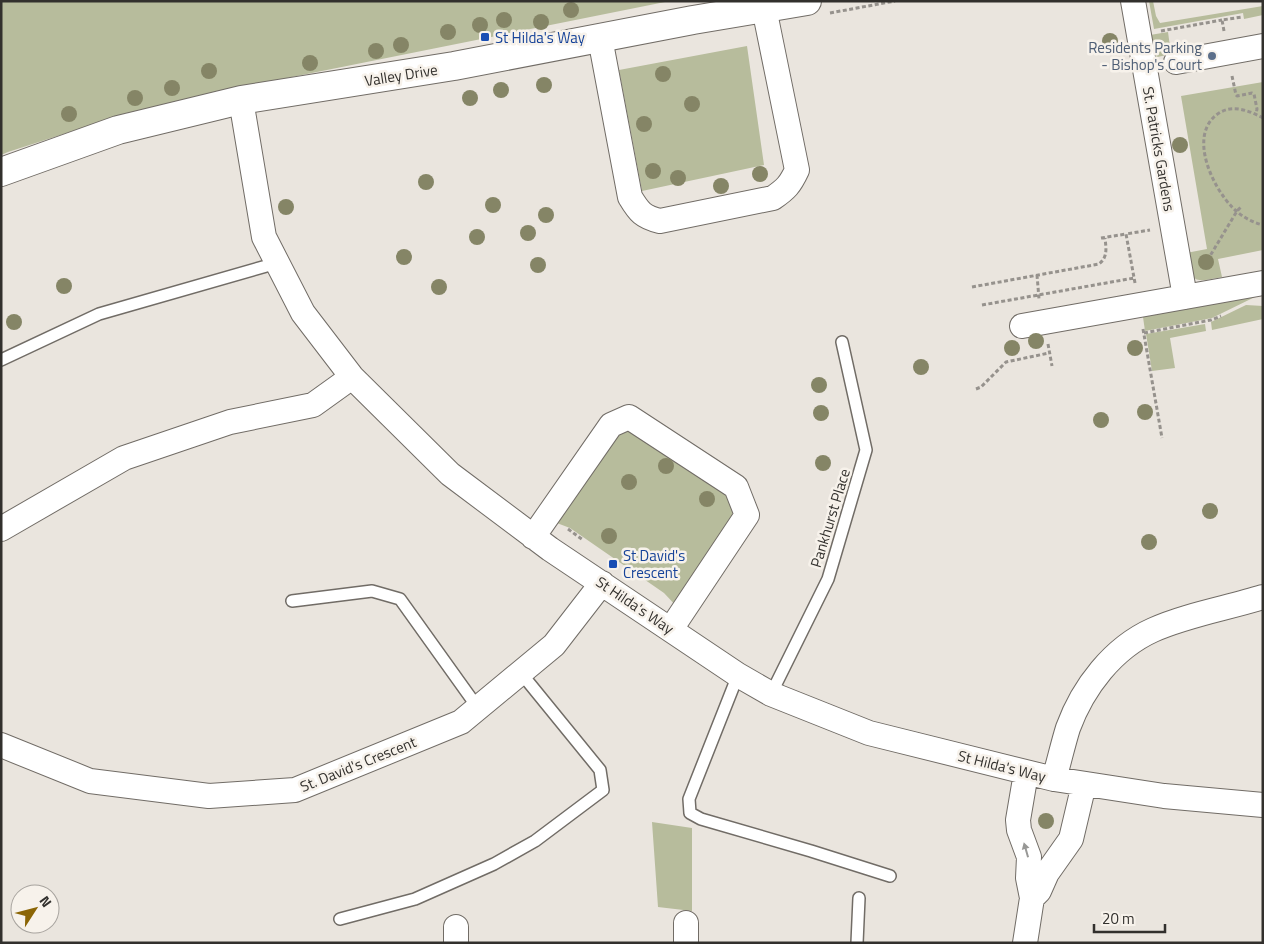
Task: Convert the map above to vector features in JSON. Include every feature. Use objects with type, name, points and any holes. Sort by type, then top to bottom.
[{"type":"street","name":"St. Patricks Gardens","points":[[1133,1],[1185,296]]},
{"type":"street","name":"Valley Drive","points":[[1,172],[118,130],[241,100],[454,66],[764,8],[818,7]]},
{"type":"street","points":[[600,38],[630,197],[637,210],[648,218],[660,221],[773,198],[791,183],[797,170],[764,8]]},
{"type":"street","points":[[1176,62],[1263,46]]},
{"type":"street","name":"St Hilda's Way","points":[[241,100],[264,237],[303,312],[352,377],[450,474],[538,529],[602,583],[738,675],[771,694],[869,733],[1054,779],[1164,796],[1263,805]]},
{"type":"street","points":[[1022,326],[1263,283]]},
{"type":"street","points":[[1,529],[124,458],[230,422],[313,405],[352,377]]},
{"type":"street","points":[[538,529],[611,425],[629,417],[736,487],[747,515],[671,629]]},
{"type":"street","name":"St. David's Crescent","points":[[1,745],[90,781],[209,796],[295,790],[461,722],[554,645],[602,583]]},
{"type":"street","points":[[1054,779],[1068,729],[1077,708],[1097,676],[1121,651],[1154,629],[1263,597]]},
{"type":"street","points":[[1025,943],[1032,898],[1028,878],[1028,857],[1018,824],[1026,773]]},
{"type":"street","points":[[1032,898],[1039,891],[1046,873],[1071,839],[1084,784]]},
{"type":"lane","points":[[1,360],[99,314],[277,262]]},
{"type":"lane","name":"Pankhurst Place","points":[[771,694],[828,579],[866,450],[842,342]]},
{"type":"lane","points":[[292,601],[372,591],[400,599],[478,708]]},
{"type":"lane","points":[[340,919],[415,899],[494,864],[535,841],[603,790],[600,770],[521,673]]},
{"type":"lane","points":[[738,675],[689,798],[690,813],[701,819],[890,876]]},
{"type":"lane","points":[[857,943],[859,898]]},
{"type":"path","points":[[818,7],[895,1]]},
{"type":"path","points":[[1139,34],[1222,20]]},
{"type":"path","points":[[1235,94],[1237,96],[1254,94],[1256,114]]},
{"type":"path","points":[[1263,118],[1247,110],[1228,109],[1214,118],[1206,129],[1204,145],[1210,175],[1221,194],[1236,211],[1249,220],[1263,225]]},
{"type":"path","points":[[1185,296],[1236,211],[1241,207]]},
{"type":"path","points":[[972,286],[1099,264],[1107,252],[1103,238],[1173,226]]},
{"type":"path","points":[[1126,234],[1162,438]]},
{"type":"path","points":[[1037,275],[1038,295]]},
{"type":"path","points":[[982,305],[1134,278]]},
{"type":"path","points":[[1047,343],[1052,366]]},
{"type":"path","points":[[976,389],[981,387],[1006,362],[1049,352]]},
{"type":"path","points":[[538,529],[551,526],[568,529],[583,540]]},
{"type":"green space","points":[[1,1],[670,1],[262,83],[116,117],[1,155]]},
{"type":"green space","points":[[1149,1],[1153,1],[1156,16],[1160,23],[1263,6],[1263,15],[1244,19],[1243,13],[1154,29]]},
{"type":"green space","points":[[1168,32],[1171,54],[1153,58],[1150,35]]},
{"type":"green space","points":[[747,46],[764,165],[642,191],[619,70]]},
{"type":"green space","points":[[1263,82],[1263,250],[1218,259],[1222,277],[1199,280],[1192,275],[1186,253],[1207,249],[1181,96]]},
{"type":"green space","points":[[1263,293],[1212,318],[1145,331],[1143,317]]},
{"type":"green space","points":[[1246,305],[1263,306],[1263,319],[1212,330],[1211,322]]},
{"type":"green space","points":[[1205,324],[1206,331],[1170,338],[1175,368],[1152,371],[1146,334]]},
{"type":"green space","points":[[625,430],[642,432],[725,489],[732,505],[733,523],[679,609],[664,593],[570,528],[549,520],[607,437]]},
{"type":"green space","points":[[652,822],[692,828],[692,911],[658,907]]},
{"type":"place","name":"St Hilda's Way","points":[[485,37]]},
{"type":"place","name":"Residents Parking - Bishop's Court","points":[[1212,56]]},
{"type":"place","name":"St David's Crescent","points":[[613,564]]}]
